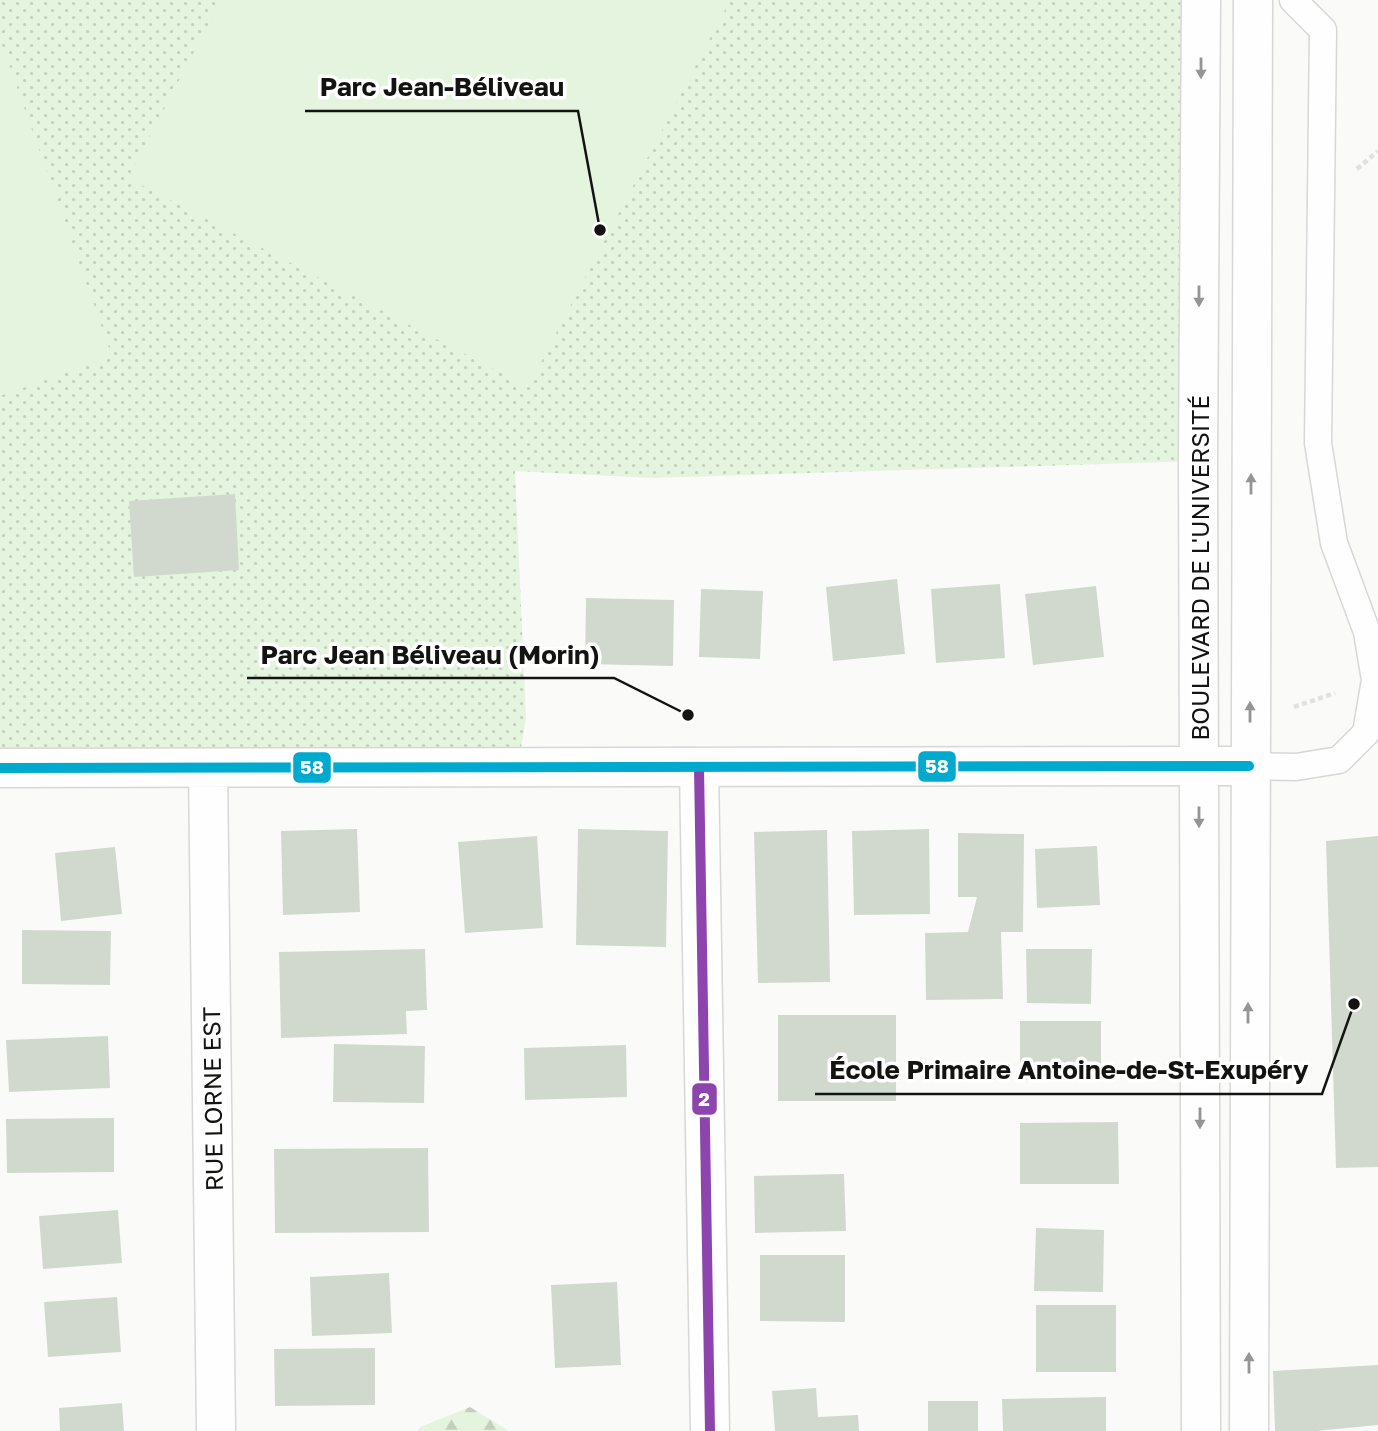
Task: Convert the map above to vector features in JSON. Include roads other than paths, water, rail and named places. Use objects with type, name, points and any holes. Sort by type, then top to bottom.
[{"type":"main road","name":"BOULEVARD DE L'UNIVERSITÉ","points":[[1201,0],[1201,1431]]},
{"type":"main road","name":"BOULEVARD DE L'UNIVERSITÉ","points":[[1249,1431],[1253,0]]},
{"type":"main road","points":[[0,768],[1249,766]]},
{"type":"main road","points":[[699,767],[710,1431]]},
{"type":"main road","name":"RUE LORNE EST","points":[[208,768],[216,1431]]},
{"type":"lane","points":[[1249,766],[1296,767],[1339,760],[1366,733],[1375,680],[1367,632],[1334,543],[1318,443],[1323,30],[1293,0]]},
{"type":"place","name":"Parc Jean-Béliveau","points":[[600,230]]},
{"type":"place","name":"Parc Jean Béliveau (Morin)","points":[[688,715]]},
{"type":"place","name":"École Primaire Antoine-de-St-Exupéry","points":[[1354,1004]]}]
